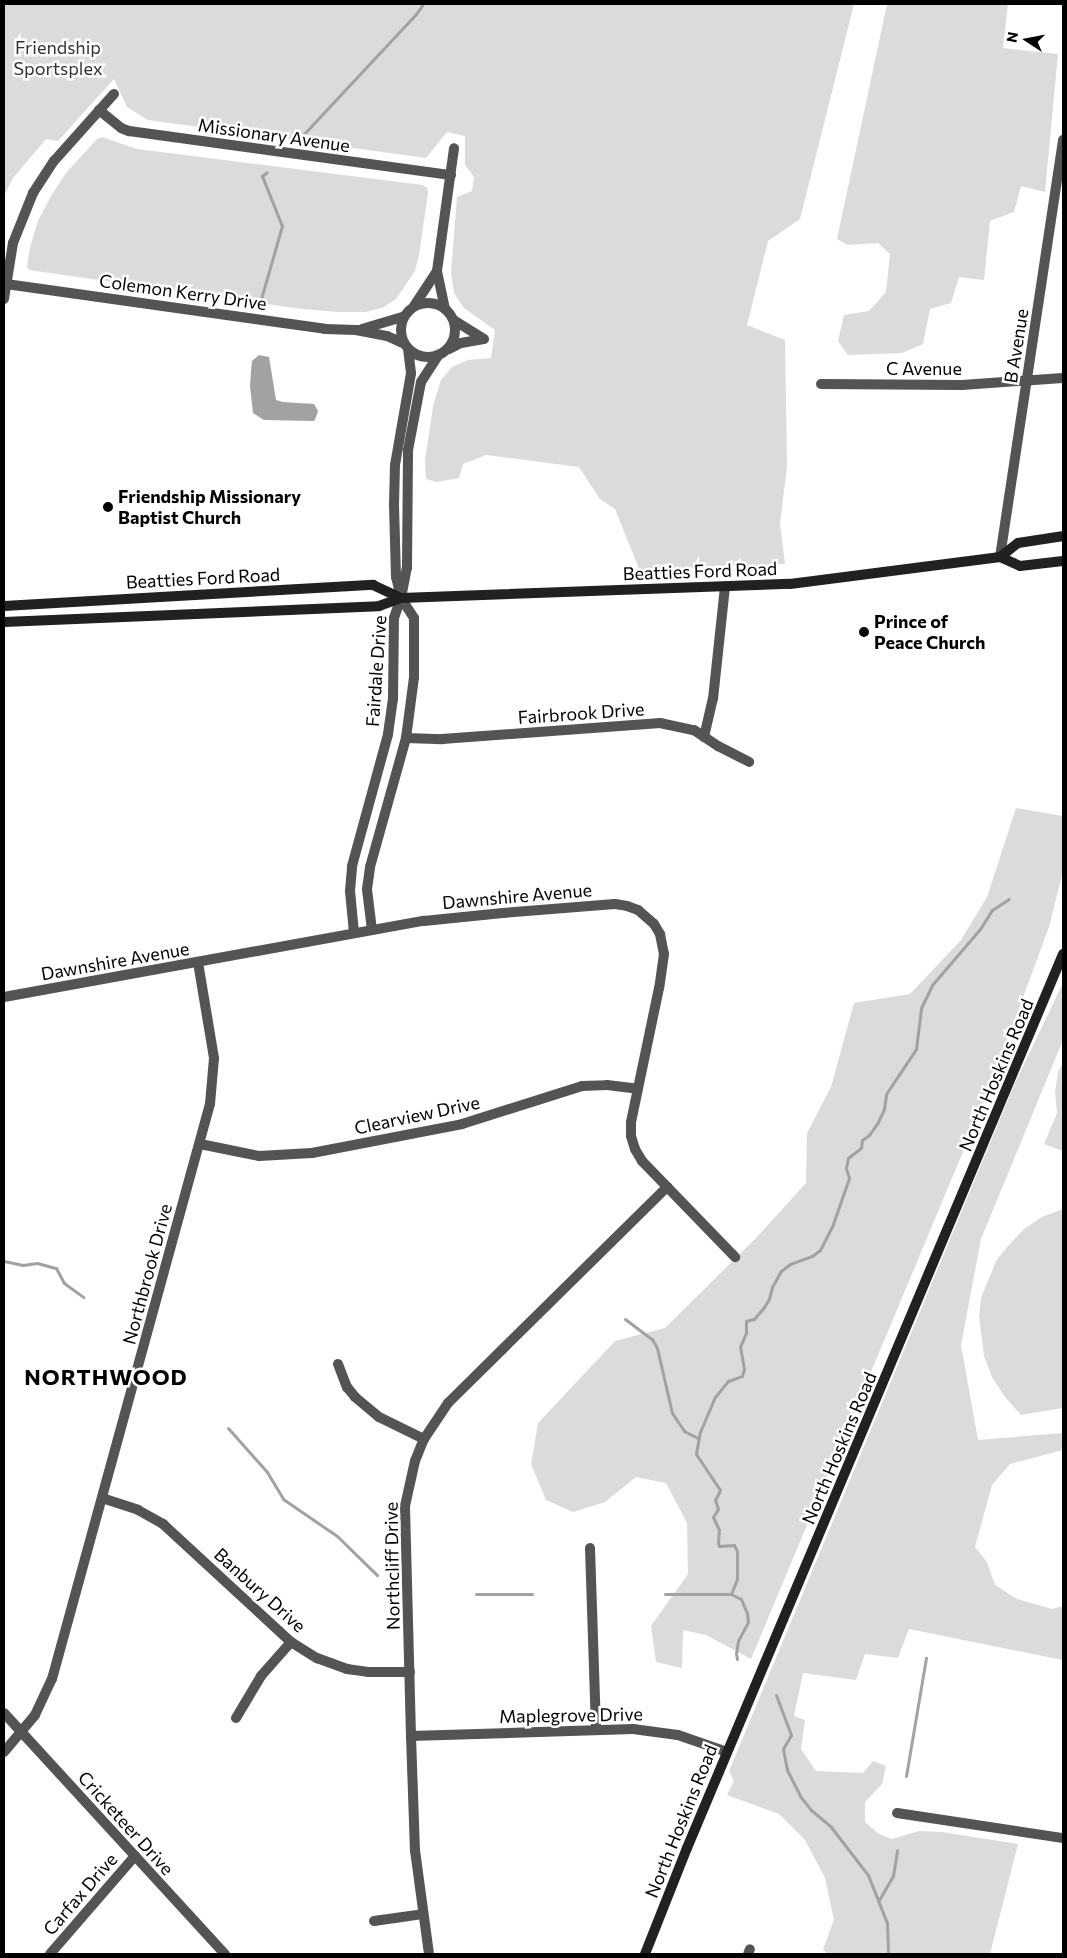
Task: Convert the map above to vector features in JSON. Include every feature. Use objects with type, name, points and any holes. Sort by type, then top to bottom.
[{"type":"main road","name":"Beatties Ford Road","points":[[4,622],[379,606],[401,598],[726,587],[856,577],[1000,557],[1018,543],[1063,536]]},
{"type":"main road","name":"Beatties Ford Road","points":[[1000,557],[1020,566],[1063,561]]},
{"type":"main road","name":"Beatties Ford Road","points":[[4,606],[373,585],[401,598]]},
{"type":"main road","name":"North Hoskins Road","points":[[645,1954],[727,1752],[1063,954]]},
{"type":"street","points":[[4,299],[13,244],[33,193],[54,161],[114,94]]},
{"type":"street","name":"Missionary Avenue","points":[[100,110],[117,125],[129,131],[450,175]]},
{"type":"street","name":"B Avenue","points":[[1000,557],[1063,140]]},
{"type":"street","points":[[406,346],[424,358],[434,357],[461,343],[484,339],[454,320],[446,309],[437,271],[454,148]]},
{"type":"street","points":[[401,598],[396,577],[395,469],[411,373],[406,346],[401,335],[402,317],[414,306],[437,271]]},
{"type":"street","name":"Colemon Kerry Drive","points":[[6,284],[325,329],[356,330],[387,336],[406,346]]},
{"type":"street","points":[[414,306],[430,302],[446,309]]},
{"type":"street","name":"Colemon Kerry Drive","points":[[356,330],[402,317]]},
{"type":"street","points":[[401,598],[407,568],[407,470],[411,430],[421,382],[455,333],[454,320]]},
{"type":"street","name":"C Avenue","points":[[822,384],[962,385],[1063,378]]},
{"type":"street","points":[[704,737],[713,698],[726,587]]},
{"type":"street","name":"Fairdale Drive","points":[[354,933],[350,891],[352,866],[391,715],[395,663],[394,618],[401,598]]},
{"type":"street","name":"Fairdale Drive","points":[[372,930],[367,889],[370,867],[406,738],[414,677],[414,618],[401,598]]},
{"type":"street","points":[[391,715],[410,717]]},
{"type":"street","name":"Fairbrook Drive","points":[[406,738],[442,739],[660,723],[686,727],[749,762]]},
{"type":"street","points":[[370,802],[387,807]]},
{"type":"street","name":"Dawnshire Avenue","points":[[4,997],[354,933],[459,917],[615,904],[638,910],[654,924],[662,939],[664,954],[659,988],[631,1122],[631,1136],[635,1149],[642,1161],[735,1257]]},
{"type":"street","name":"Northbrook Drive","points":[[4,1752],[35,1715],[52,1679],[200,1144],[212,1093],[214,1070],[211,1027],[198,962]]},
{"type":"street","name":"Clearview Drive","points":[[200,1144],[259,1156],[312,1153],[462,1124],[582,1086],[607,1085],[638,1089]]},
{"type":"street","name":"Northcliff Drive","points":[[429,1954],[415,1851],[405,1506],[408,1485],[424,1440],[448,1403],[667,1188]]},
{"type":"street","points":[[338,1364],[347,1388],[355,1397],[379,1417],[424,1440]]},
{"type":"street","name":"Banbury Drive","points":[[102,1498],[138,1510],[163,1524],[291,1642],[317,1658],[348,1669],[368,1672],[410,1672]]},
{"type":"street","points":[[590,1548],[596,1730]]},
{"type":"street","points":[[236,1718],[261,1676],[291,1642]]},
{"type":"street","name":"Cricketeer Drive","points":[[4,1713],[225,1954]]},
{"type":"street","name":"Maplegrove Drive","points":[[411,1736],[596,1730],[658,1731],[703,1742],[727,1752]]},
{"type":"street","points":[[897,1813],[1063,1838]]},
{"type":"street","name":"Carfax Drive","points":[[50,1954],[135,1856]]},
{"type":"street","points":[[374,1920],[423,1914]]},
{"type":"green space","name":"Friendship Sportsplex","points":[[4,4],[854,4],[800,219],[768,241],[747,325],[785,340],[787,467],[780,523],[785,564],[640,571],[615,509],[600,499],[579,467],[486,455],[463,464],[459,478],[437,482],[426,479],[425,461],[433,406],[441,380],[452,367],[468,360],[491,358],[495,330],[464,308],[454,293],[451,272],[457,197],[472,191],[474,177],[465,165],[465,136],[447,132],[426,158],[148,120],[127,107],[114,79],[58,141],[46,139],[13,178],[4,196]]},
{"type":"green space","points":[[887,4],[1008,4],[1003,48],[1058,54],[1045,192],[1021,186],[1014,212],[990,221],[984,280],[959,277],[951,303],[930,309],[923,344],[902,353],[848,355],[838,341],[844,315],[869,311],[886,292],[890,254],[878,243],[848,245],[837,239]]},
{"type":"green space","points":[[102,137],[137,149],[423,185],[427,188],[428,193],[415,271],[396,299],[382,308],[365,312],[339,312],[302,309],[29,270],[27,267],[30,247],[38,221],[51,196],[66,173],[97,139]]},
{"type":"green space","points":[[1016,808],[1063,816],[1063,871],[1049,927],[988,1092],[751,1659],[706,1635],[683,1630],[682,1668],[656,1662],[651,1626],[688,1574],[687,1523],[666,1483],[636,1477],[605,1502],[573,1512],[546,1500],[531,1464],[538,1423],[615,1341],[665,1328],[757,1237],[806,1183],[807,1133],[831,1087],[854,1003],[910,994],[961,940],[987,897]]},
{"type":"green space","points":[[1063,983],[1063,1040],[981,1239],[961,1345],[978,1440],[1063,1433],[1063,1450],[1010,1464],[992,1485],[975,1547],[987,1562],[995,1585],[1017,1599],[1052,1609],[1063,1606],[1063,1660],[909,1629],[898,1658],[865,1654],[856,1680],[803,1673],[794,1716],[805,1720],[801,1749],[816,1771],[863,1773],[873,1761],[886,1766],[882,1784],[865,1802],[865,1822],[879,1834],[892,1839],[919,1831],[942,1832],[1018,1844],[990,1954],[827,1954],[823,1949],[834,1920],[825,1878],[805,1840],[779,1814],[727,1795],[734,1781],[729,1771],[1015,1083]]},
{"type":"green space","points":[[1063,1063],[1063,1151],[1044,1144],[1057,1113],[1055,1092],[1058,1072]]},
{"type":"green space","points":[[1063,1209],[1063,1408],[1021,1415],[1005,1397],[992,1377],[984,1356],[979,1317],[981,1298],[996,1261],[1008,1246],[1024,1229],[1042,1217]]},
{"type":"shaded area","points":[[259,355],[269,357],[276,400],[314,404],[318,411],[315,420],[264,420],[253,413],[250,386],[252,361]]},
{"type":"waterway","points":[[301,137],[416,14],[423,4]]},
{"type":"waterway","points":[[261,299],[282,226],[262,176],[267,172]]},
{"type":"waterway","points":[[731,1594],[737,1579],[737,1551],[734,1545],[719,1546],[718,1543],[719,1530],[713,1517],[718,1509],[715,1500],[720,1490],[696,1454],[700,1432],[715,1397],[728,1381],[742,1376],[744,1369],[740,1347],[746,1333],[746,1321],[754,1319],[764,1307],[781,1271],[790,1264],[812,1256],[820,1250],[833,1224],[849,1178],[846,1168],[848,1158],[861,1148],[862,1140],[869,1135],[878,1122],[884,1109],[886,1094],[916,1049],[921,1008],[932,985],[980,929],[992,910],[1009,899]]},
{"type":"waterway","points":[[4,1261],[23,1265],[37,1263],[56,1268],[64,1283],[83,1297]]},
{"type":"waterway","points":[[625,1319],[652,1339],[657,1348],[672,1413],[684,1431],[698,1438]]},
{"type":"waterway","points":[[228,1428],[267,1472],[283,1499],[337,1536],[377,1575]]},
{"type":"waterway","points":[[476,1594],[532,1594]]},
{"type":"waterway","points":[[665,1594],[731,1594],[741,1599],[747,1613],[748,1622],[738,1641],[737,1659]]},
{"type":"waterway","points":[[906,1776],[926,1658]]},
{"type":"waterway","points":[[776,1695],[791,1735],[783,1749],[787,1770],[800,1796],[811,1810],[831,1827],[868,1875],[887,1923],[888,1954]]},
{"type":"waterway","points":[[879,1900],[893,1876],[897,1850]]},
{"type":"place","name":"Friendship Missionary Baptist Church","points":[[108,507]]},
{"type":"place","name":"Prince of Peace Church","points":[[864,632]]},
{"type":"district","name":"NORTHWOOD","points":[[106,1377]]}]
